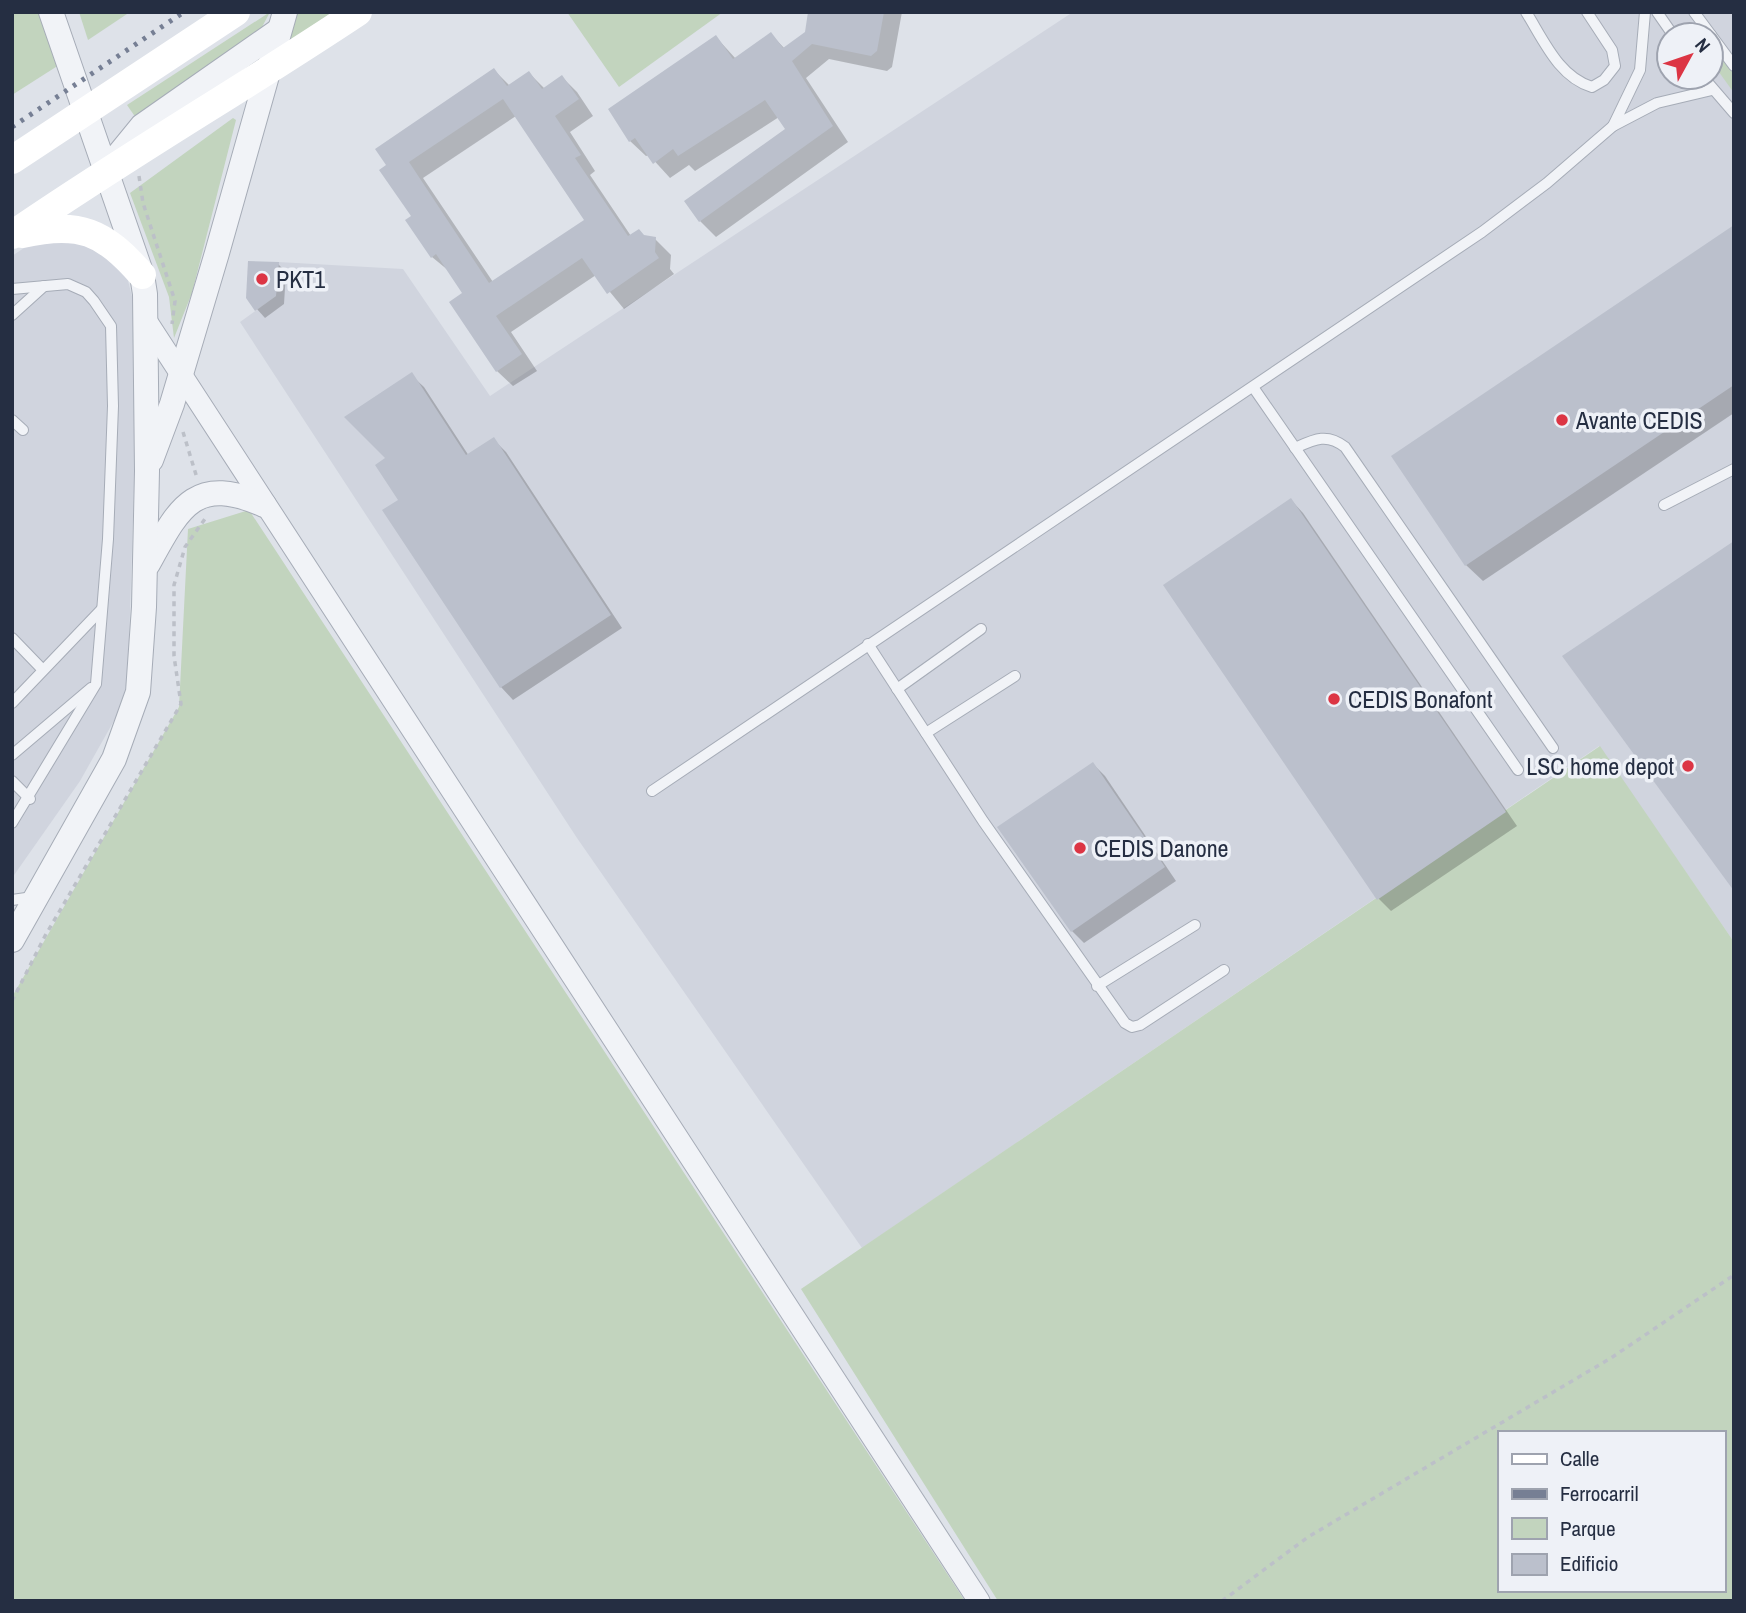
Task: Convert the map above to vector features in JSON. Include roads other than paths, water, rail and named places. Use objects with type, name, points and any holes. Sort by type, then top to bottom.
[{"type":"main road","points":[[12,160],[236,12]]},
{"type":"main road","points":[[12,235],[106,171],[266,73],[358,12]]},
{"type":"main road","points":[[12,235],[52,227],[84,230],[108,241],[142,275]]},
{"type":"street","points":[[12,940],[24,899],[114,759],[132,713],[142,661],[146,568],[147,322],[142,275],[51,12]]},
{"type":"street","points":[[106,171],[142,126],[282,22]]},
{"type":"street","points":[[148,471],[181,375],[282,22]]},
{"type":"street","points":[[147,322],[979,1601]]},
{"type":"street","points":[[146,568],[173,520],[194,501],[223,491],[264,505]]},
{"type":"lane","points":[[1526,12],[1561,66],[1575,82],[1592,87],[1604,80],[1615,66],[1612,50],[1587,12]]},
{"type":"lane","points":[[1613,126],[1640,70],[1645,12]]},
{"type":"lane","points":[[652,791],[1482,232],[1548,183],[1613,126],[1657,103],[1708,91]]},
{"type":"lane","points":[[1713,91],[1734,113]]},
{"type":"lane","points":[[12,289],[68,284],[86,292],[111,326],[111,469],[96,684],[30,799],[12,823]]},
{"type":"lane","points":[[12,315],[44,286]]},
{"type":"lane","points":[[1253,387],[1518,770]]},
{"type":"lane","points":[[12,420],[23,430]]},
{"type":"lane","points":[[1295,448],[1320,438],[1333,438],[1345,447],[1553,748]]},
{"type":"lane","points":[[1664,505],[1734,470]]},
{"type":"lane","points":[[12,703],[102,609]]},
{"type":"lane","points":[[897,689],[981,629]]},
{"type":"lane","points":[[12,638],[42,669]]},
{"type":"lane","points":[[868,644],[1116,1014],[1132,1027],[1154,1017],[1224,970]]},
{"type":"lane","points":[[926,733],[1015,676]]},
{"type":"lane","points":[[12,755],[96,684]]},
{"type":"lane","points":[[12,782],[30,799]]},
{"type":"lane","points":[[1097,986],[1195,925]]},
{"type":"railway","points":[[12,127],[184,12]]},
{"type":"place","name":"PKT1","points":[[262,279]]},
{"type":"place","name":"Avante CEDIS","points":[[1562,420]]},
{"type":"place","name":"CEDIS Bonafont","points":[[1334,699]]},
{"type":"place","name":"LSC home depot","points":[[1688,766]]},
{"type":"place","name":"CEDIS Danone","points":[[1080,848]]}]
